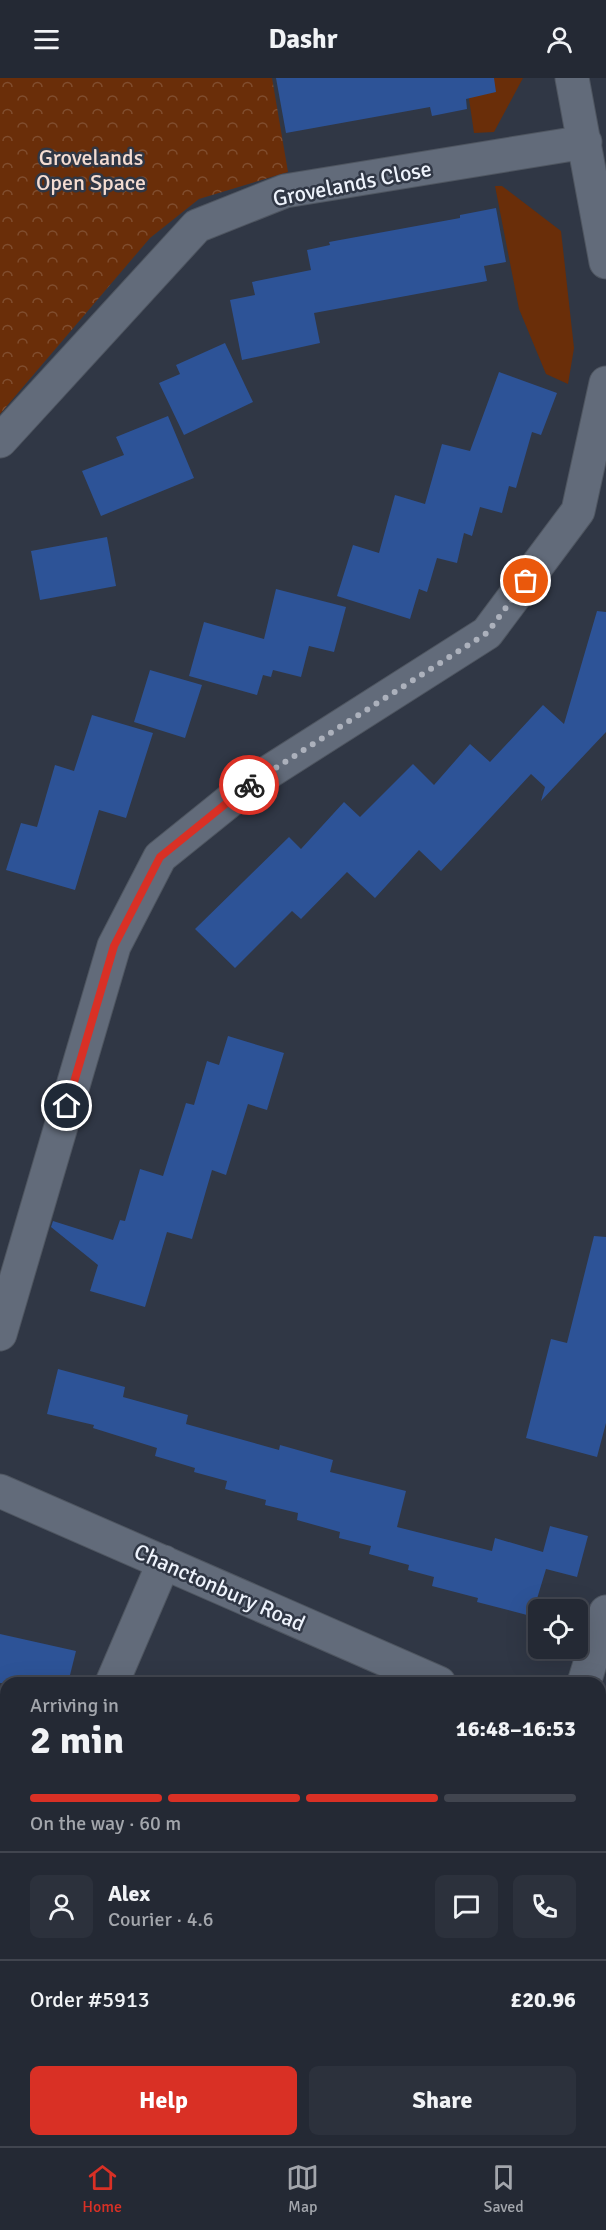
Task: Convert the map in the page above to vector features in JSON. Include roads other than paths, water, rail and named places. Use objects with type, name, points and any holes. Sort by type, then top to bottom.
[{"type":"street","points":[[572,78],[606,262]]},
{"type":"street","name":"Grovelands Close","points":[[0,441],[196,226],[285,191],[585,142]]},
{"type":"street","points":[[0,1334],[114,946],[160,857],[253,782],[487,633],[578,511],[606,383]]},
{"type":"street","name":"Chanctonbury Road","points":[[0,1491],[426,1677]]},
{"type":"street","points":[[115,1677],[164,1562]]},
{"type":"street","points":[[586,1677],[606,1612]]},
{"type":"park label","name":"Grovelands Open Space","points":[[91,170]]}]
